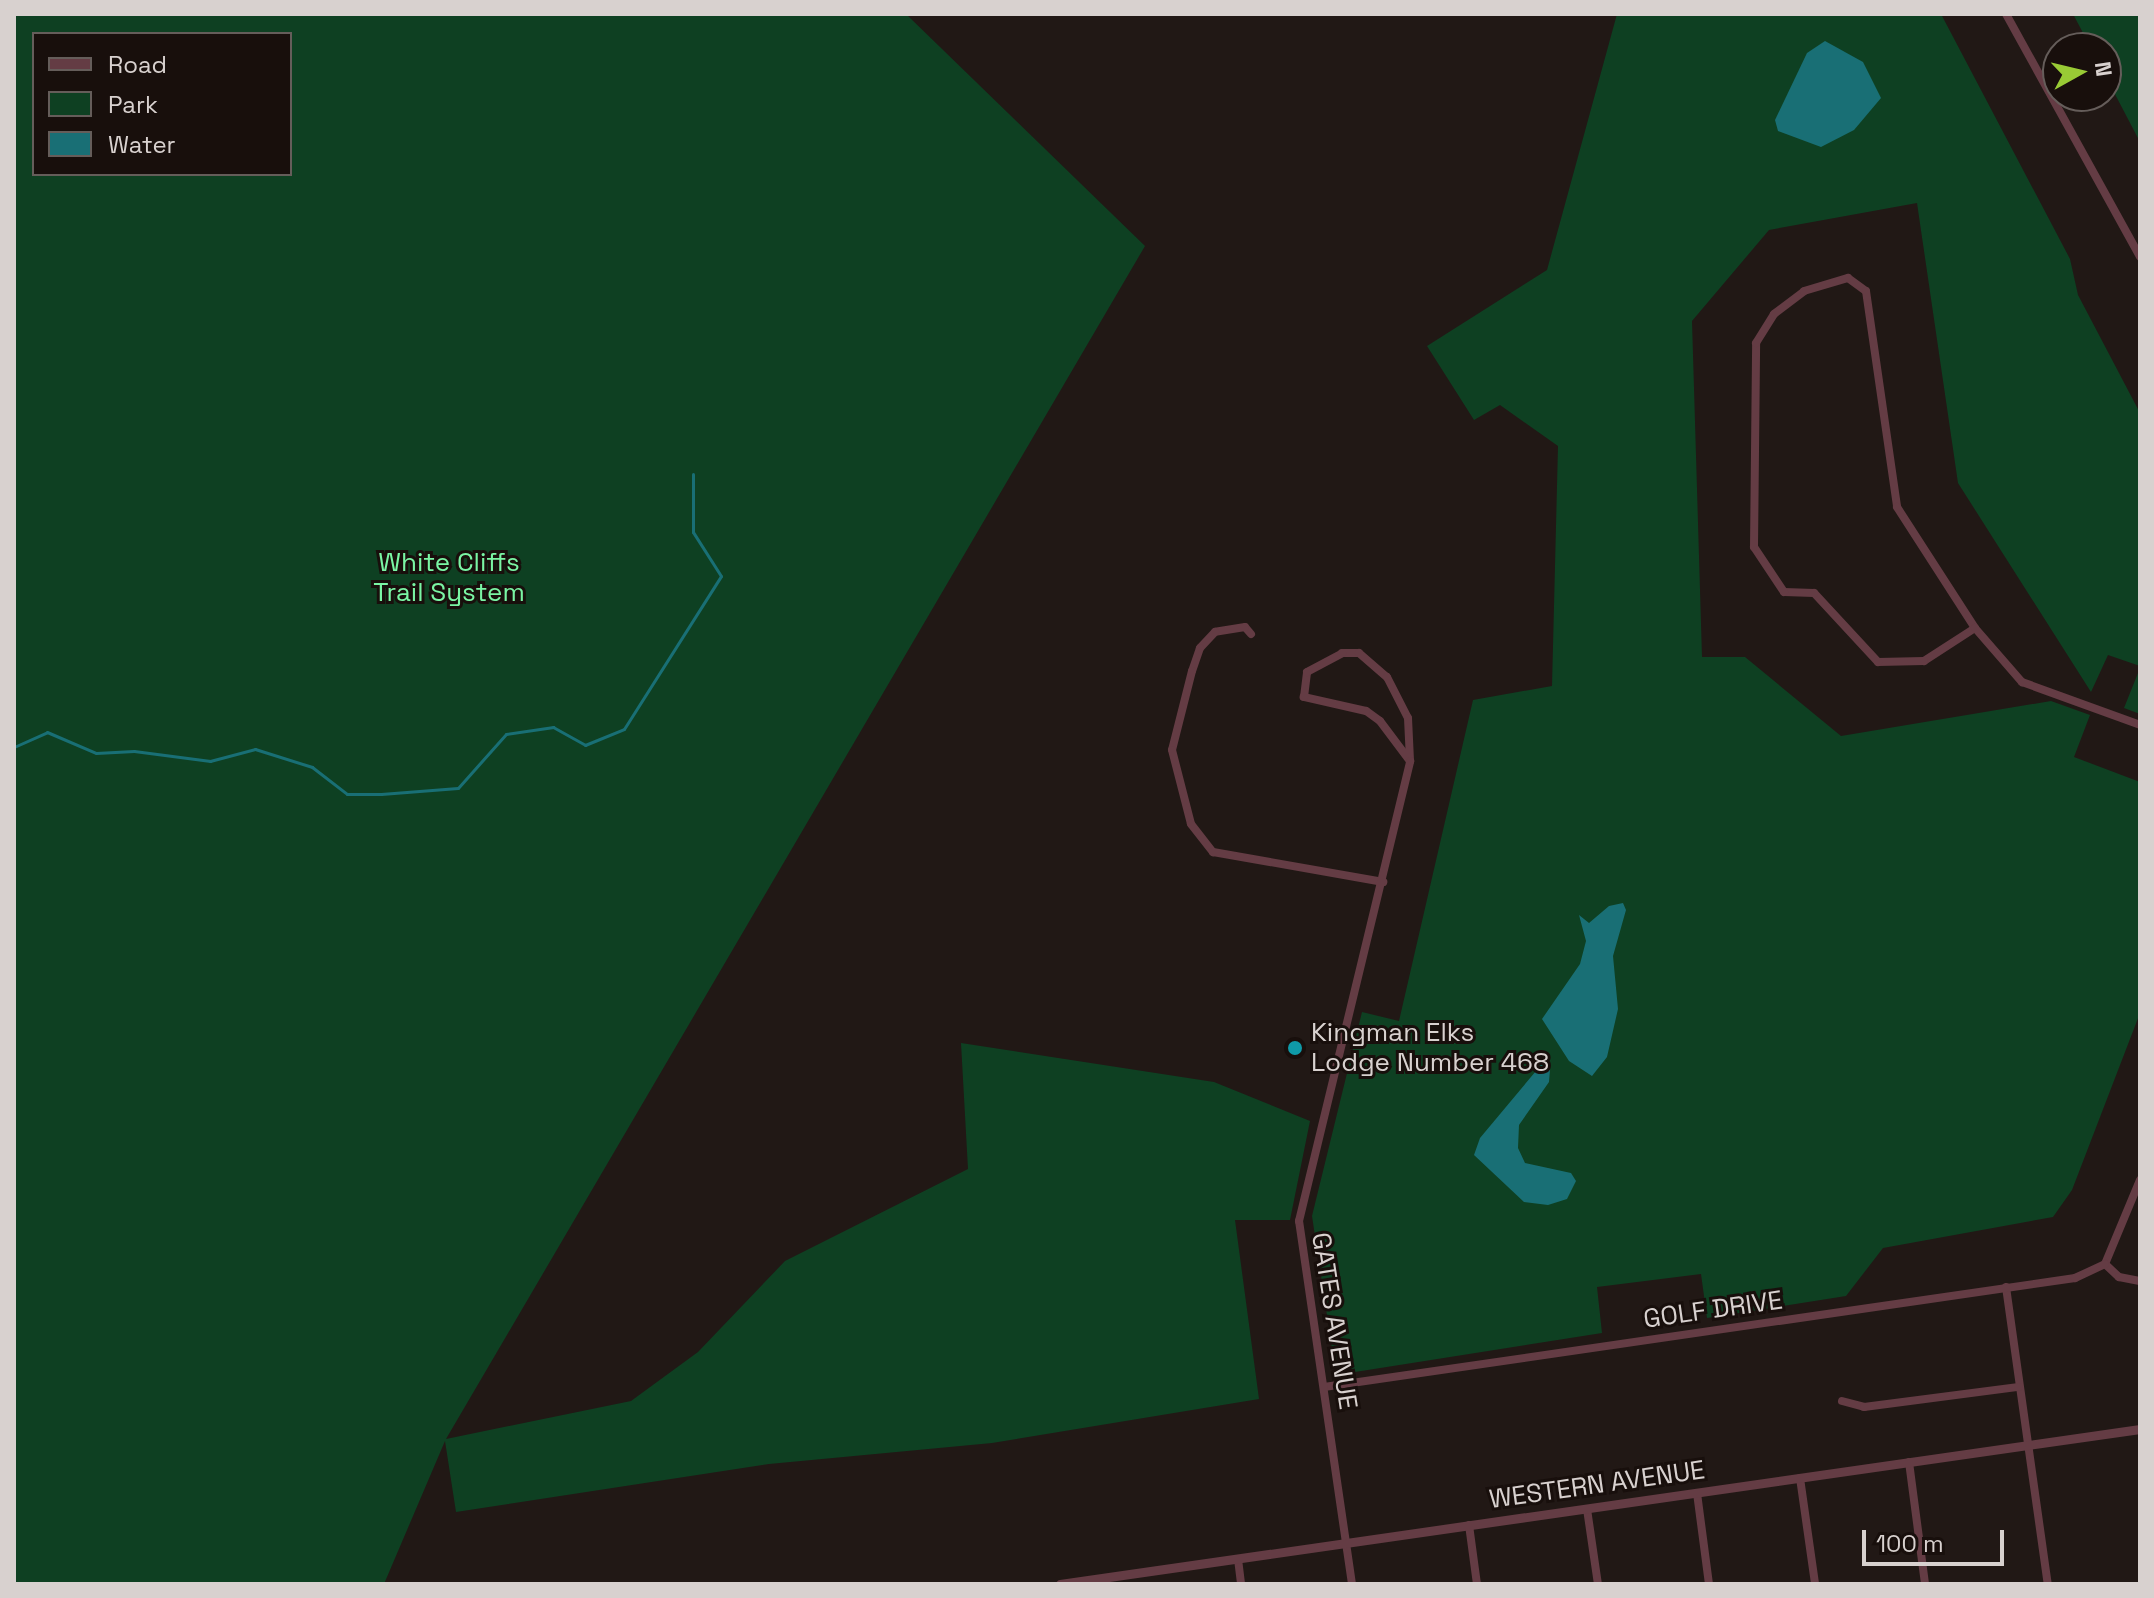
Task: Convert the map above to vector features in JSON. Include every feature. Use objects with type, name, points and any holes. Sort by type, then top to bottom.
[{"type":"street","points":[[2006,14],[2140,257]]},
{"type":"street","points":[[1975,628],[1924,661],[1878,662],[1814,593],[1784,592],[1754,547],[1756,343],[1774,314],[1804,291],[1848,278],[1866,291],[1897,507],[1975,628],[2022,682],[2140,725]]},
{"type":"street","points":[[1251,634],[1236,626],[1215,632],[1200,648],[1172,750],[1191,824],[1213,852],[1383,882]]},
{"type":"street","name":"GATES AVENUE","points":[[1352,1584],[1299,1221],[1410,761],[1408,718],[1375,663],[1359,653],[1342,653],[1307,672],[1304,697],[1366,711],[1410,761]]},
{"type":"street","points":[[2140,1180],[2105,1264],[2119,1277],[2140,1281]]},
{"type":"street","name":"GOLF DRIVE","points":[[1324,1387],[2075,1278],[2105,1264]]},
{"type":"street","points":[[2006,1287],[2048,1584]]},
{"type":"street","points":[[1842,1401],[1864,1407],[2019,1387]]},
{"type":"street","name":"WESTERN AVENUE","points":[[1060,1584],[2140,1429]]},
{"type":"street","points":[[1909,1462],[1925,1584]]},
{"type":"street","points":[[1800,1478],[1815,1584]]},
{"type":"street","points":[[1697,1493],[1709,1584]]},
{"type":"street","points":[[1587,1509],[1598,1584]]},
{"type":"street","points":[[1469,1525],[1477,1584]]},
{"type":"street","points":[[1238,1559],[1241,1584]]},
{"type":"green space","name":"White Cliffs Trail System","points":[[14,14],[906,14],[1145,246],[446,1439],[631,1401],[698,1352],[785,1261],[968,1169],[961,1043],[1214,1082],[1310,1121],[1290,1220],[1235,1220],[1259,1399],[992,1443],[769,1464],[456,1512],[445,1441],[384,1584],[14,1584]]},
{"type":"green space","points":[[1617,14],[1941,14],[2070,259],[2078,295],[2140,413],[2140,666],[2108,655],[2091,692],[1958,483],[1917,203],[1769,230],[1692,321],[1702,657],[1745,657],[1841,736],[2051,701],[2090,715],[2074,757],[2140,782],[2140,1013],[2072,1190],[2053,1217],[1883,1248],[1846,1296],[1707,1318],[1701,1274],[1597,1287],[1602,1333],[1336,1375],[1312,1216],[1362,1012],[1399,1021],[1473,700],[1552,686],[1558,446],[1500,405],[1474,420],[1427,346],[1547,270]]},
{"type":"green space","points":[[2073,14],[2140,14],[2140,142],[2122,108],[2122,32],[2083,32]]},
{"type":"green space","points":[[2140,668],[2140,714],[2124,708]]},
{"type":"water","points":[[1825,41],[1863,62],[1881,98],[1854,130],[1821,147],[1778,131],[1775,120],[1807,53]]},
{"type":"water","points":[[1623,903],[1626,910],[1613,956],[1618,1009],[1607,1057],[1592,1076],[1569,1061],[1542,1019],[1580,964],[1586,941],[1579,915],[1589,923],[1609,906]]},
{"type":"water","points":[[1541,1065],[1550,1070],[1549,1082],[1519,1125],[1518,1148],[1525,1163],[1571,1173],[1576,1181],[1567,1199],[1548,1205],[1524,1202],[1474,1155],[1480,1138]]},
{"type":"waterway","points":[[14,747],[47,732],[96,753],[134,751],[210,761],[255,749],[312,767],[347,794],[381,794],[458,788],[506,734],[553,727],[585,745],[624,729],[721,576],[693,532],[693,474]]},
{"type":"place","name":"Kingman Elks Lodge Number 468","points":[[1295,1048]]}]
